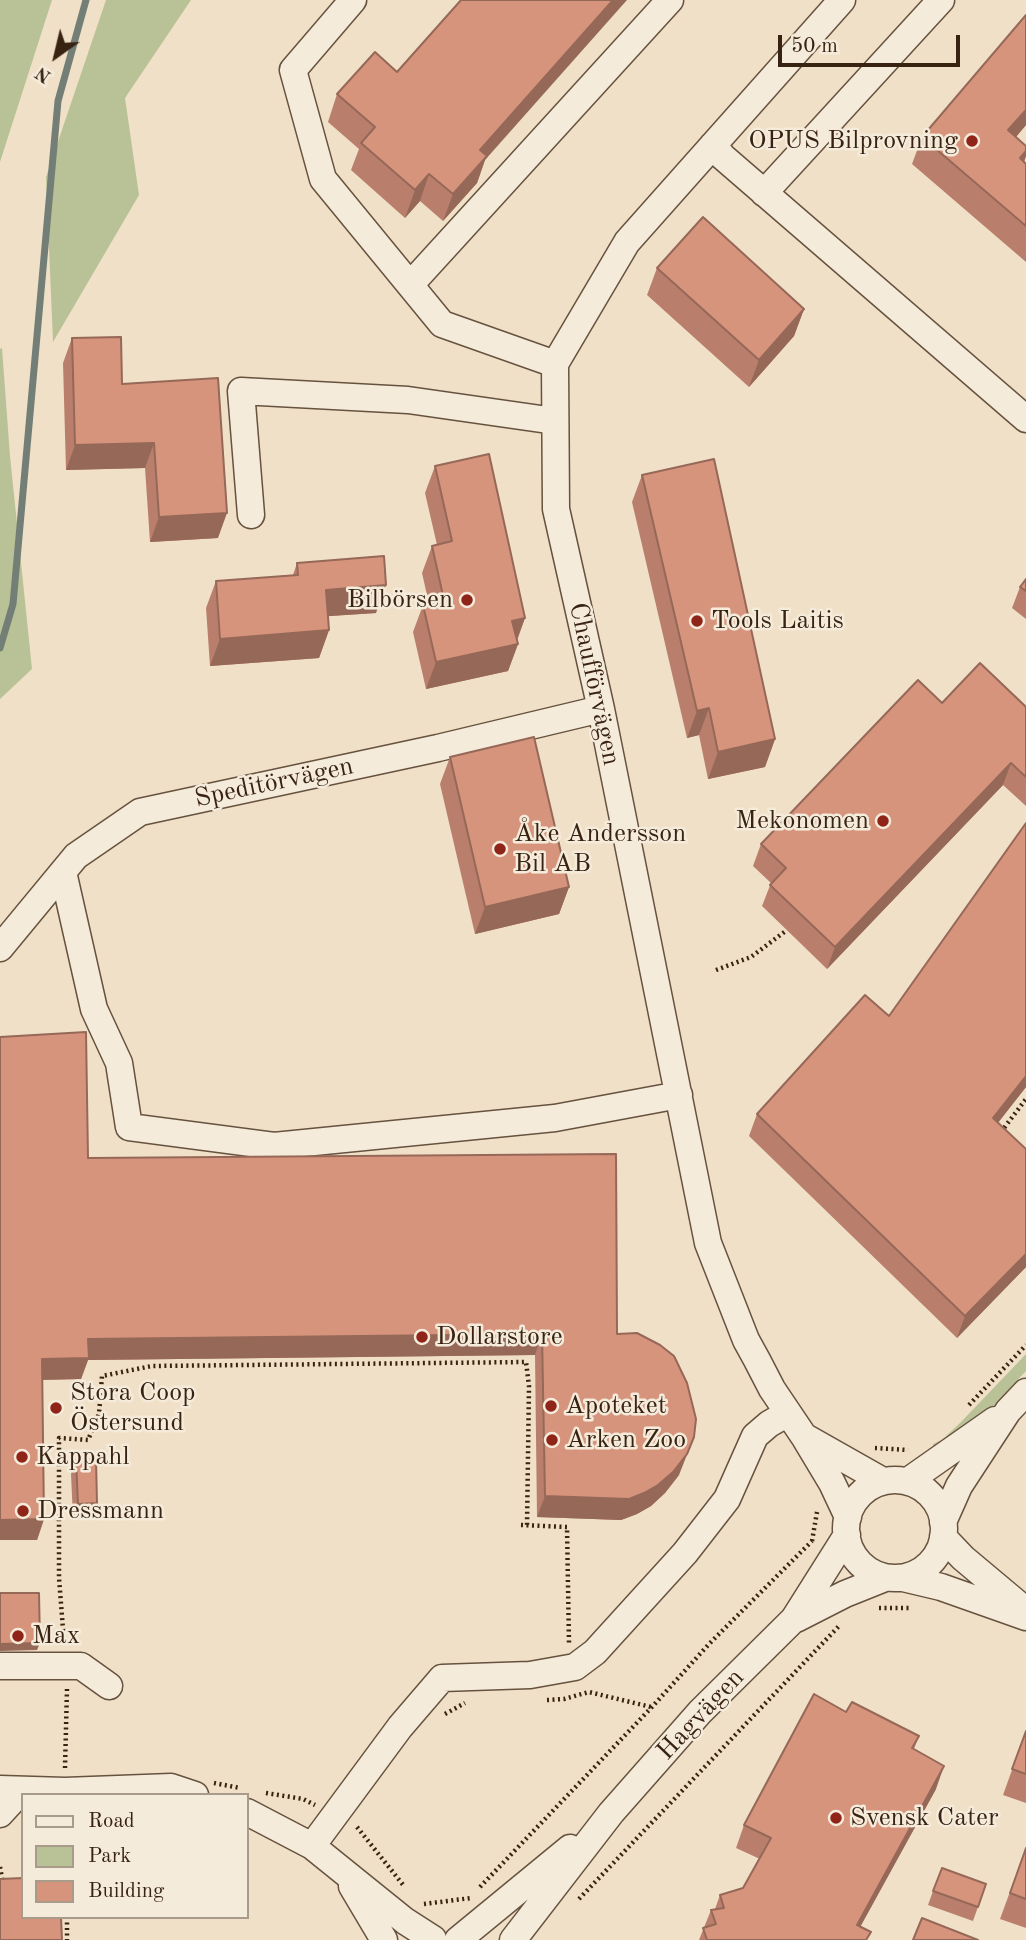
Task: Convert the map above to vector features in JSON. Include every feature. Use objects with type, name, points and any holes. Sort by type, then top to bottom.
[{"type":"street","points":[[353,0],[293,70],[323,179],[442,324],[555,364],[627,242],[842,0]]},
{"type":"street","points":[[410,285],[670,0]]},
{"type":"street","points":[[764,193],[941,0]]},
{"type":"street","points":[[713,145],[764,193],[1026,419]]},
{"type":"street","name":"Chaufförvägen","points":[[555,364],[555,509],[601,709],[708,1243],[746,1340],[772,1390],[832,1483],[847,1526]]},
{"type":"street","points":[[251,515],[242,391],[408,400],[555,421]]},
{"type":"street","name":"Speditörvägen","points":[[0,948],[76,856],[140,811],[438,748],[601,709]]},
{"type":"street","points":[[63,872],[94,1009],[119,1063],[129,1127],[274,1146],[555,1118],[679,1095]]},
{"type":"street","points":[[943,1530],[959,1486],[1008,1411],[1026,1392]]},
{"type":"street","points":[[1008,1411],[895,1481],[861,1493],[850,1508],[848,1544],[856,1560],[869,1572],[941,1587],[1026,1617]]},
{"type":"street","points":[[312,1846],[400,1727],[442,1678],[530,1675],[578,1665],[595,1652],[685,1553],[727,1499],[755,1436],[788,1413]]},
{"type":"street","name":"Chaufförvägen","points":[[805,1438],[895,1481]]},
{"type":"street","points":[[894,1578],[919,1573],[933,1562],[942,1545],[943,1530],[940,1509],[930,1494],[895,1481]]},
{"type":"street","name":"Hagvägen","points":[[513,1940],[611,1813],[700,1712],[794,1619],[847,1526]]},
{"type":"street","points":[[943,1530],[963,1558],[1026,1611]]},
{"type":"street","name":"Hagvägen","points":[[794,1619],[845,1594],[894,1578]]},
{"type":"street","points":[[0,1666],[81,1666],[109,1686]]},
{"type":"street","points":[[0,1814],[11,1789],[65,1791],[171,1787],[189,1793]]},
{"type":"street","points":[[248,1813],[312,1846],[432,1940],[459,1940]]},
{"type":"street","name":"Hagvägen","points":[[459,1940],[611,1813]]},
{"type":"street","points":[[342,1869],[384,1940]]},
{"type":"path","points":[[716,970],[751,957],[787,930]]},
{"type":"path","points":[[995,1139],[1026,1099]]},
{"type":"path","points":[[1020,1108],[1026,1113]]},
{"type":"path","points":[[65,1791],[66,1667],[59,1578],[59,1438],[88,1440],[99,1414],[102,1376],[152,1366],[526,1362],[529,1386],[524,1525],[567,1527],[569,1641],[589,1692]]},
{"type":"path","points":[[470,1898],[709,1644],[812,1541]]},
{"type":"path","points":[[873,1608],[925,1608],[941,1587]]},
{"type":"path","points":[[570,1908],[843,1622]]},
{"type":"path","points":[[539,1700],[564,1699],[589,1692],[652,1707]]},
{"type":"path","points":[[438,1723],[445,1714],[464,1703],[477,1703]]},
{"type":"path","points":[[357,1827],[364,1818]]},
{"type":"path","points":[[0,1867],[4,1888]]},
{"type":"path","points":[[67,1919],[67,1940]]},
{"type":"green space","points":[[0,0],[52,0],[0,162]]},
{"type":"green space","points":[[106,0],[191,0],[125,98],[139,195],[53,342],[46,177]]},
{"type":"green space","points":[[2,348],[32,669],[0,699],[0,349]]},
{"type":"green space","points":[[1026,1354],[1026,1371],[988,1411],[933,1453],[933,1444],[942,1440],[961,1422]]},
{"type":"building","points":[[461,0],[613,0],[480,150],[487,156],[453,194],[429,174],[415,190],[361,143],[375,127],[337,94],[375,52],[397,72]]},
{"type":"building","name":"OPUS Bilprovning","points":[[1026,15],[1026,110],[1008,130],[1026,146],[1026,151],[1020,158],[1026,164],[1026,226],[922,137]]},
{"type":"building","points":[[703,217],[804,309],[759,360],[657,268]]},
{"type":"building","points":[[121,337],[122,384],[218,378],[227,513],[159,517],[154,443],[75,445],[72,338]]},
{"type":"building","name":"Bilbörsen","points":[[489,454],[525,618],[512,621],[518,644],[436,662],[423,605],[444,600],[432,546],[452,541],[435,466]]},
{"type":"building","name":"Tools Laitis","points":[[714,459],[775,739],[718,752],[709,708],[697,711],[642,475]]},
{"type":"building","points":[[384,556],[386,585],[326,590],[329,630],[220,639],[216,581],[298,575],[297,563]]},
{"type":"building","points":[[1026,579],[1026,591],[1020,587]]},
{"type":"building","name":"Mekonomen","points":[[980,663],[1026,707],[1026,777],[1011,763],[835,947],[770,885],[786,868],[761,844],[918,680],[942,703]]},
{"type":"building","name":"Åke Andersson Bil AB","points":[[534,737],[569,887],[485,907],[450,757]]},
{"type":"building","points":[[1026,823],[1026,1076],[993,1118],[1026,1149],[1026,1254],[965,1316],[757,1114],[865,995],[889,1016]]},
{"type":"building","points":[[86,1032],[88,1158],[616,1154],[617,1334],[637,1333],[674,1356],[687,1383],[696,1419],[694,1437],[687,1454],[658,1485],[629,1499],[545,1496],[542,1334],[88,1339],[89,1358],[42,1359],[44,1519],[0,1520],[0,1037]]},
{"type":"building","points":[[96,1459],[97,1503],[78,1504],[76,1460]]},
{"type":"building","name":"Max","points":[[0,1593],[39,1593],[40,1643],[0,1644]]},
{"type":"building","name":"Svensk Cater","points":[[814,1694],[846,1712],[852,1702],[919,1736],[912,1748],[944,1766],[857,1925],[871,1932],[866,1940],[707,1940],[703,1928],[716,1924],[711,1910],[724,1908],[720,1895],[743,1888],[771,1838],[744,1825]]},
{"type":"building","points":[[1026,1731],[1026,1774],[1012,1769]]},
{"type":"building","points":[[1026,1848],[1026,1899],[1010,1893]]},
{"type":"building","points":[[942,1868],[986,1884],[978,1907],[933,1891]]},
{"type":"building","points":[[21,1878],[21,1919],[61,1919],[62,1940],[0,1940],[0,1879]]},
{"type":"building","points":[[922,1918],[978,1940],[913,1940]]},
{"type":"waterway","points":[[0,648],[13,604],[58,101],[86,0]]},
{"type":"place","name":"OPUS Bilprovning","points":[[972,141]]},
{"type":"place","name":"Bilbörsen","points":[[467,600]]},
{"type":"place","name":"Tools Laitis","points":[[697,621]]},
{"type":"place","name":"Mekonomen","points":[[883,821]]},
{"type":"place","name":"Åke Andersson Bil AB","points":[[500,849]]},
{"type":"place","name":"Dollarstore","points":[[422,1337]]},
{"type":"place","name":"Apoteket","points":[[551,1406]]},
{"type":"place","name":"Stora Coop Östersund","points":[[56,1408]]},
{"type":"place","name":"Arken Zoo","points":[[552,1440]]},
{"type":"place","name":"Kappahl","points":[[22,1457]]},
{"type":"place","name":"Dressmann","points":[[23,1511]]},
{"type":"place","name":"Max","points":[[18,1636]]},
{"type":"place","name":"Svensk Cater","points":[[836,1818]]}]
